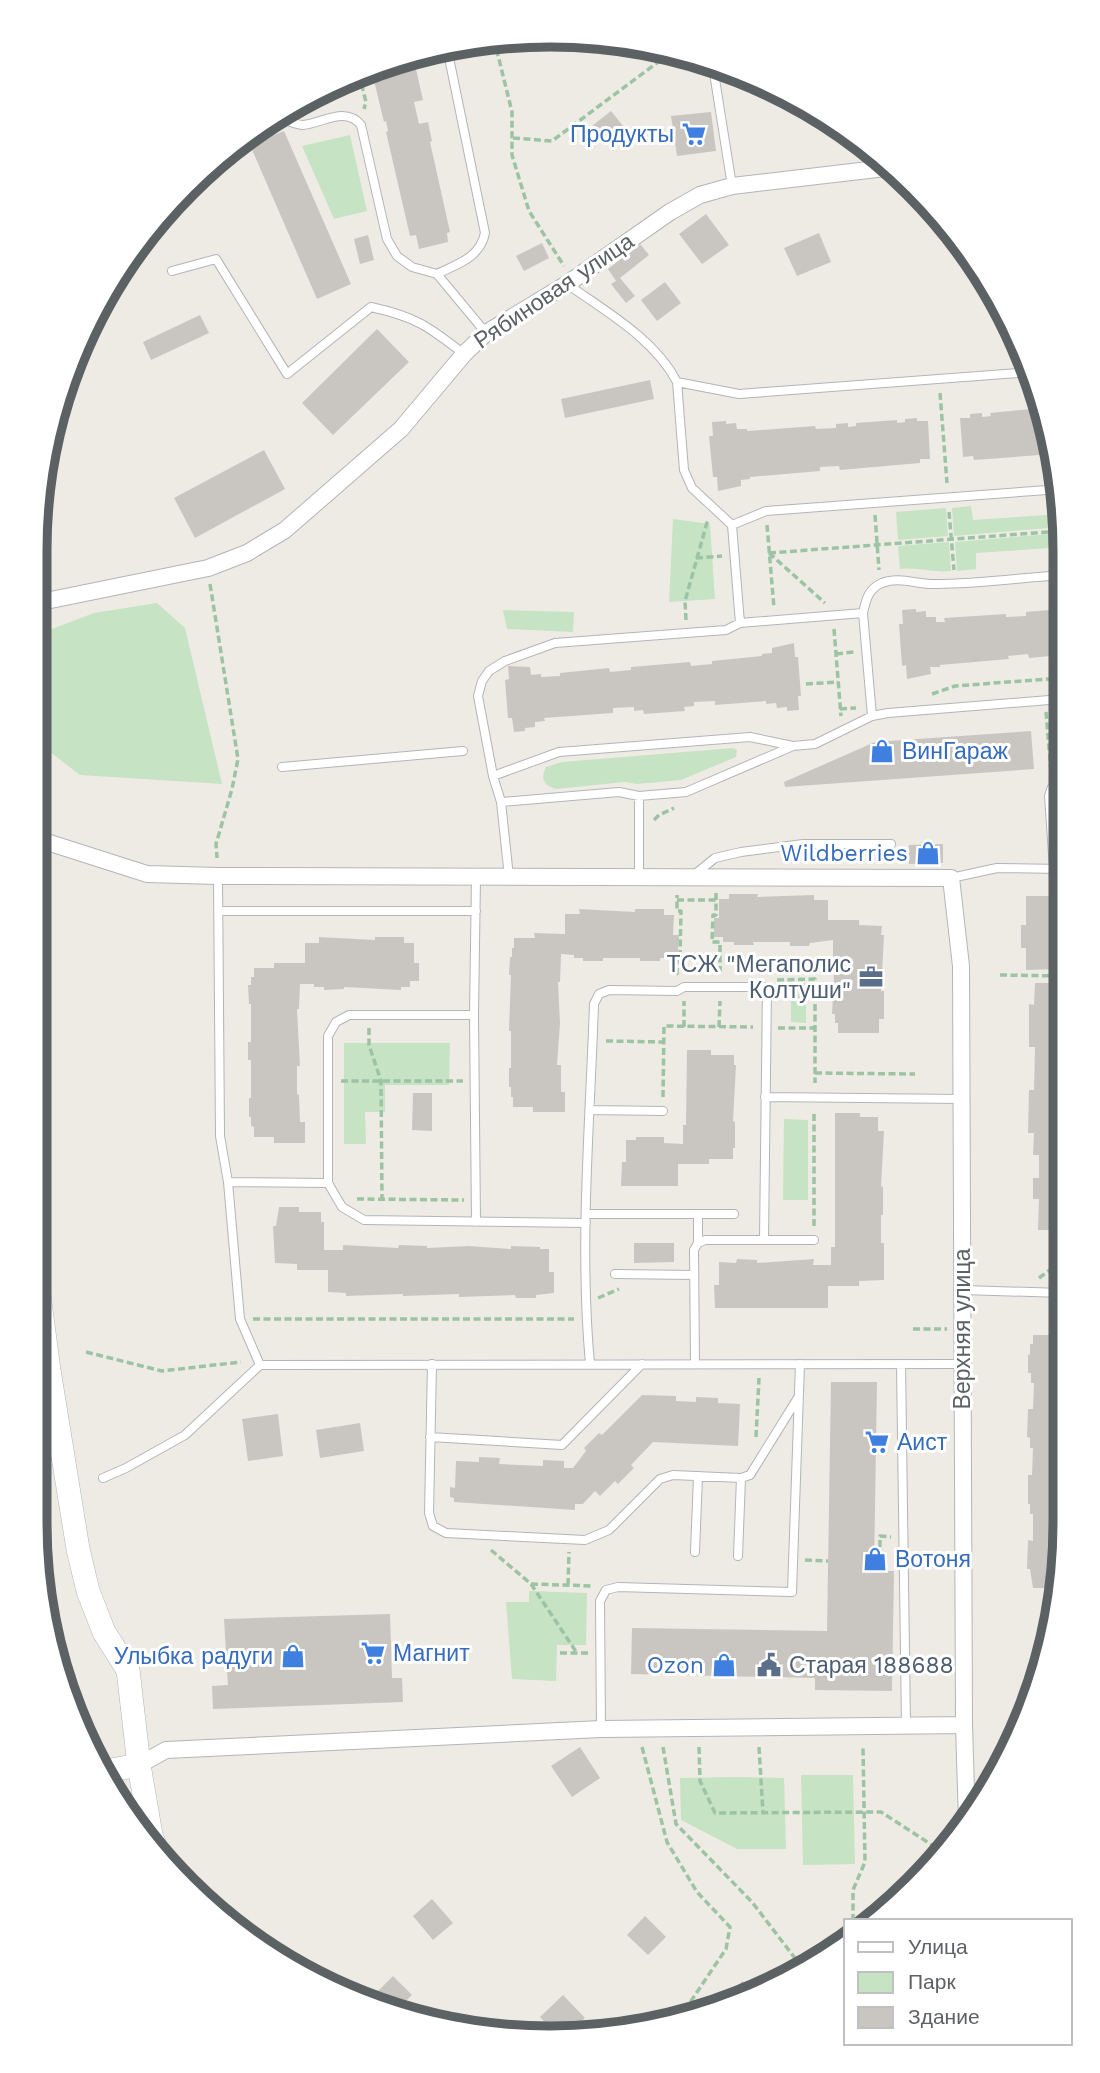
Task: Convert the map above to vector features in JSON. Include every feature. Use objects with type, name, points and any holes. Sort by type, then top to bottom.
[{"type":"main road","points":[[47,1355],[78,1549],[88,1591],[104,1632],[128,1670],[150,1827]]},
{"type":"main road","points":[[113,1770],[139,1765]]},
{"type":"street","name":"Рябиновая улица","points":[[47,601],[208,568],[247,553],[285,530],[401,429],[464,354],[486,334],[570,282],[670,212],[700,195],[732,186],[877,169]]},
{"type":"street","points":[[47,843],[147,874],[951,878]]},
{"type":"street","name":"Верхняя улица","points":[[951,878],[961,966],[966,1804]]},
{"type":"street","points":[[139,1765],[166,1750],[601,1729],[964,1725]]},
{"type":"lane","points":[[437,274],[476,254],[483,244],[485,233],[449,58]]},
{"type":"lane","points":[[715,75],[732,186]]},
{"type":"lane","points":[[289,121],[300,125],[345,115],[355,118],[361,125],[387,239],[397,256],[412,267],[437,274],[486,334]]},
{"type":"lane","points":[[172,271],[216,259],[287,374],[371,307],[405,315],[429,327],[464,354]]},
{"type":"lane","points":[[570,282],[637,336],[671,370],[677,382],[684,470],[692,488],[732,525],[740,623]]},
{"type":"lane","points":[[677,382],[739,394],[1020,373]]},
{"type":"lane","points":[[732,525],[766,512],[1049,490]]},
{"type":"lane","points":[[872,716],[863,613],[866,597],[873,588],[905,580],[934,585],[1053,576]]},
{"type":"lane","points":[[509,877],[501,802],[493,776],[478,696],[482,681],[489,671],[505,661],[555,643],[726,630],[740,623],[863,613]]},
{"type":"lane","points":[[493,776],[559,752],[750,737],[793,746],[815,744],[872,716],[888,713],[1053,700]]},
{"type":"lane","points":[[501,802],[619,793],[639,796],[687,792],[793,746]]},
{"type":"lane","points":[[282,767],[463,751]]},
{"type":"lane","points":[[1052,787],[1049,796],[1053,828]]},
{"type":"lane","points":[[639,796],[639,877]]},
{"type":"lane","points":[[692,877],[715,858],[741,852],[803,844],[891,844]]},
{"type":"lane","points":[[951,878],[996,868],[1053,869]]},
{"type":"lane","points":[[218,876],[220,1136],[228,1182],[240,1319],[260,1365]]},
{"type":"lane","points":[[476,877],[476,1222]]},
{"type":"lane","points":[[219,911],[476,911]]},
{"type":"lane","points":[[590,1364],[586,1319],[586,1218],[594,1004],[598,995],[609,990],[677,991],[684,987],[766,987],[764,1240]]},
{"type":"lane","points":[[474,1015],[349,1015],[336,1023],[328,1035],[328,1183],[341,1206],[365,1220],[476,1222],[734,1214]]},
{"type":"lane","points":[[765,1097],[962,1099]]},
{"type":"lane","points":[[590,1110],[663,1111]]},
{"type":"lane","points":[[228,1182],[328,1183]]},
{"type":"lane","points":[[695,1364],[694,1250],[698,1243],[698,1214]]},
{"type":"lane","points":[[698,1243],[705,1240],[814,1240]]},
{"type":"lane","points":[[615,1274],[694,1275]]},
{"type":"lane","points":[[962,1290],[1053,1293]]},
{"type":"lane","points":[[432,1364],[429,1513],[433,1526],[446,1533],[585,1540],[609,1530],[660,1479],[673,1475],[741,1478],[750,1475],[799,1396]]},
{"type":"lane","points":[[430,1437],[562,1445],[642,1364]]},
{"type":"lane","points":[[601,1729],[600,1601],[606,1590],[618,1587],[792,1592],[800,1364]]},
{"type":"lane","points":[[901,1364],[906,1726]]},
{"type":"lane","points":[[103,1478],[185,1434],[260,1365],[962,1364]]},
{"type":"lane","points":[[695,1552],[698,1476]]},
{"type":"lane","points":[[738,1556],[741,1478]]},
{"type":"path","points":[[497,50],[512,112],[512,155],[529,211],[570,282]]},
{"type":"path","points":[[513,138],[552,141],[661,60]]},
{"type":"path","points":[[361,125],[366,102],[362,85]]},
{"type":"path","points":[[939,379],[955,583]]},
{"type":"path","points":[[874,503],[881,584]]},
{"type":"path","points":[[687,633],[685,601],[706,523]]},
{"type":"path","points":[[767,527],[773,601]]},
{"type":"path","points":[[769,553],[1052,532]]},
{"type":"path","points":[[769,553],[818,597]]},
{"type":"path","points":[[696,558],[722,556]]},
{"type":"path","points":[[208,568],[237,759],[232,789],[216,844],[218,876]]},
{"type":"path","points":[[841,626],[834,625],[842,731]]},
{"type":"path","points":[[836,654],[855,652],[854,643]]},
{"type":"path","points":[[925,696],[955,686],[1053,679]]},
{"type":"path","points":[[806,684],[838,682]]},
{"type":"path","points":[[1045,700],[1052,787]]},
{"type":"path","points":[[652,827],[659,815],[683,804]]},
{"type":"path","points":[[677,887],[677,911],[681,911],[677,991]]},
{"type":"path","points":[[716,887],[712,942],[720,943],[719,1027]]},
{"type":"path","points":[[677,900],[716,900]]},
{"type":"path","points":[[1000,975],[1053,976]]},
{"type":"path","points":[[684,1010],[684,1027]]},
{"type":"path","points":[[369,1015],[369,1045],[381,1081],[382,1199]]},
{"type":"path","points":[[663,1111],[664,1026],[815,1028]]},
{"type":"path","points":[[593,1041],[663,1042]]},
{"type":"path","points":[[815,1073],[915,1074]]},
{"type":"path","points":[[328,1081],[474,1081]]},
{"type":"path","points":[[337,1198],[476,1200]]},
{"type":"path","points":[[1021,1292],[1053,1268]]},
{"type":"path","points":[[240,1319],[586,1319]]},
{"type":"path","points":[[913,1329],[956,1330]]},
{"type":"path","points":[[86,1352],[162,1371],[243,1362],[260,1365]]},
{"type":"path","points":[[755,1467],[760,1364]]},
{"type":"path","points":[[474,1535],[531,1584],[577,1653]]},
{"type":"path","points":[[874,1562],[880,1562],[880,1536],[904,1537]]},
{"type":"path","points":[[568,1585],[569,1540]]},
{"type":"path","points":[[793,1560],[828,1561]]},
{"type":"path","points":[[531,1584],[592,1586],[606,1590]]},
{"type":"path","points":[[560,1653],[600,1653]]},
{"type":"path","points":[[637,1728],[667,1842],[697,1892],[730,1927],[726,1949],[688,2006]]},
{"type":"path","points":[[658,1728],[676,1824],[752,1902],[797,1960]]},
{"type":"path","points":[[699,1747],[700,1781],[715,1813],[881,1812],[936,1845]]},
{"type":"path","points":[[759,1747],[763,1813]]},
{"type":"path","points":[[853,1919],[853,1890],[865,1862],[863,1747]]},
{"type":"green space","points":[[350,135],[367,211],[334,219],[302,146]]},
{"type":"green space","points":[[1046,500],[1050,500],[1052,528],[954,536],[952,508],[971,506],[973,520],[1047,515]]},
{"type":"green space","points":[[946,508],[948,536],[898,540],[896,512]]},
{"type":"green space","points":[[673,519],[710,524],[715,599],[669,602]]},
{"type":"green space","points":[[1053,534],[1053,563],[1050,548],[976,553],[976,569],[957,571],[955,542]]},
{"type":"green space","points":[[949,542],[951,571],[900,569],[898,546]]},
{"type":"green space","points":[[157,603],[185,628],[222,784],[80,775],[47,750],[47,631],[94,613]]},
{"type":"green space","points":[[503,610],[574,612],[573,632],[507,629]]},
{"type":"green space","points":[[733,748],[737,750],[736,757],[681,780],[556,789],[549,786],[543,778],[546,767],[562,762]]},
{"type":"green space","points":[[791,982],[806,983],[806,1023],[791,1022]]},
{"type":"green space","points":[[344,1043],[450,1043],[449,1085],[385,1085],[385,1112],[365,1112],[366,1144],[344,1144]]},
{"type":"green space","points":[[784,1119],[808,1120],[808,1200],[783,1200]]},
{"type":"green space","points":[[529,1591],[587,1593],[586,1645],[557,1645],[556,1681],[512,1679],[506,1602],[529,1602]]},
{"type":"green space","points":[[801,1775],[853,1775],[855,1864],[803,1865]]},
{"type":"green space","points":[[680,1778],[784,1778],[786,1849],[737,1849],[681,1820]]},
{"type":"building","points":[[415,66],[423,100],[414,102],[419,124],[428,122],[450,232],[447,233],[448,242],[419,249],[416,235],[410,236],[386,132],[386,121],[384,122],[374,80]]},
{"type":"building","points":[[611,111],[623,126],[604,141],[592,126]]},
{"type":"building","name":"Продукты","points":[[711,112],[716,151],[677,156],[671,116]]},
{"type":"building","points":[[284,131],[351,284],[317,299],[251,146]]},
{"type":"building","points":[[706,214],[729,245],[702,264],[679,234]]},
{"type":"building","points":[[819,233],[831,262],[797,276],[784,248]]},
{"type":"building","points":[[368,235],[374,260],[360,264],[354,239]]},
{"type":"building","points":[[542,243],[549,258],[524,271],[516,256]]},
{"type":"building","points":[[640,244],[649,255],[620,278],[635,296],[626,303],[611,284],[616,281],[608,269]]},
{"type":"building","points":[[665,282],[681,303],[657,321],[641,300]]},
{"type":"building","points":[[200,315],[209,333],[151,360],[143,342]]},
{"type":"building","points":[[377,329],[409,362],[333,435],[302,403]]},
{"type":"building","points":[[650,380],[654,399],[565,418],[561,399]]},
{"type":"building","points":[[1031,409],[1031,413],[1034,413],[1036,420],[1043,455],[974,460],[973,456],[963,457],[960,418],[970,418],[970,414],[982,413],[982,417],[991,416],[990,413]]},
{"type":"building","points":[[917,418],[917,421],[928,421],[930,459],[920,459],[920,463],[840,470],[839,466],[820,467],[820,471],[750,477],[741,480],[741,486],[718,491],[717,477],[713,477],[709,436],[713,436],[712,422],[736,423],[737,429],[747,431],[815,426],[816,429],[836,428],[836,424],[848,423],[848,427],[856,426],[856,423],[897,420],[897,423]]},
{"type":"building","points":[[264,450],[285,489],[195,538],[174,498]]},
{"type":"building","points":[[902,610],[926,611],[926,617],[936,617],[936,622],[945,622],[944,618],[1006,614],[1006,617],[1026,616],[1026,612],[1053,610],[1053,656],[1029,658],[1028,654],[1008,656],[1009,659],[940,665],[930,667],[931,674],[907,679],[906,665],[902,666],[899,624],[903,624]]},
{"type":"building","points":[[794,643],[795,657],[798,657],[801,696],[798,696],[799,710],[787,711],[787,707],[777,708],[776,703],[766,704],[766,701],[715,705],[715,701],[694,702],[694,706],[684,707],[685,711],[644,714],[643,710],[634,711],[634,707],[613,708],[613,713],[544,718],[545,721],[535,722],[535,727],[514,732],[512,718],[508,718],[505,680],[509,679],[508,666],[530,667],[531,675],[541,674],[541,677],[609,668],[610,672],[631,670],[631,667],[690,662],[691,666],[762,656],[772,653],[772,648]]},
{"type":"building","points":[[1031,731],[1034,769],[785,787],[784,782],[875,742]]},
{"type":"building","points":[[943,844],[943,863],[909,864],[909,845]]},
{"type":"building","points":[[729,894],[758,894],[757,897],[814,895],[814,900],[828,900],[828,920],[859,920],[859,925],[882,926],[881,935],[884,935],[881,991],[884,991],[884,1019],[879,1019],[879,1033],[838,1033],[838,1023],[835,1023],[835,1014],[832,1014],[835,958],[833,940],[810,943],[809,946],[790,946],[790,942],[734,945],[734,942],[723,942],[723,937],[714,937],[714,918],[719,918],[719,899],[729,899]]},
{"type":"building","points":[[1026,896],[1053,896],[1053,969],[1026,970],[1026,948],[1021,948],[1021,925],[1026,925]]},
{"type":"building","points":[[579,909],[635,912],[635,909],[664,909],[664,915],[674,915],[673,935],[679,935],[678,953],[669,953],[669,958],[660,958],[660,961],[603,958],[603,961],[583,961],[583,958],[574,958],[574,955],[561,954],[557,1065],[561,1065],[561,1092],[565,1092],[565,1112],[533,1112],[533,1107],[513,1107],[509,1087],[509,975],[514,938],[535,938],[534,933],[565,934],[565,914],[580,914]]},
{"type":"building","points":[[319,937],[375,940],[375,937],[404,937],[404,943],[414,943],[414,963],[419,963],[419,981],[410,981],[410,987],[401,987],[401,990],[344,987],[324,990],[324,987],[314,987],[314,984],[300,984],[297,1009],[300,1066],[297,1066],[297,1094],[300,1122],[305,1122],[305,1143],[274,1143],[274,1137],[254,1137],[254,1127],[251,1126],[249,1117],[251,1060],[248,1060],[248,1042],[251,1042],[251,1004],[248,985],[251,985],[251,977],[254,977],[254,968],[274,968],[274,963],[305,963],[305,943],[319,943]]},
{"type":"building","points":[[1035,983],[1053,983],[1053,1230],[1038,1230],[1039,1199],[1033,1199],[1033,1178],[1039,1178],[1039,1155],[1033,1155],[1034,1133],[1028,1133],[1029,1090],[1034,1090],[1035,1047],[1029,1047],[1029,1004],[1034,1005]]},
{"type":"building","points":[[687,1050],[711,1050],[711,1055],[734,1055],[733,1159],[709,1159],[709,1164],[678,1164],[678,1186],[621,1186],[622,1162],[626,1162],[626,1140],[636,1140],[636,1137],[664,1137],[664,1143],[683,1144],[683,1125],[686,1125]]},
{"type":"building","points":[[413,1093],[432,1093],[432,1131],[412,1130]]},
{"type":"building","points":[[835,1113],[860,1113],[860,1117],[878,1117],[878,1131],[884,1131],[881,1243],[884,1243],[884,1280],[859,1281],[859,1286],[828,1286],[828,1308],[715,1308],[714,1285],[719,1285],[719,1262],[736,1263],[737,1259],[757,1260],[757,1263],[814,1259],[813,1265],[831,1265],[831,1247],[835,1247]]},
{"type":"building","points":[[279,1207],[299,1207],[299,1212],[321,1212],[321,1222],[324,1222],[324,1250],[343,1250],[343,1245],[511,1249],[511,1246],[549,1249],[549,1272],[554,1272],[554,1293],[536,1295],[536,1298],[516,1298],[515,1295],[459,1297],[459,1294],[346,1296],[346,1293],[328,1292],[328,1270],[297,1270],[297,1264],[275,1263],[273,1226],[276,1226]]},
{"type":"building","points":[[634,1243],[674,1243],[674,1262],[634,1263]]},
{"type":"building","points":[[1050,1332],[1053,1332],[1052,1556],[1048,1588],[1033,1588],[1030,1569],[1027,1569],[1028,1540],[1033,1541],[1033,1514],[1030,1514],[1028,1504],[1028,1475],[1032,1475],[1033,1448],[1030,1448],[1030,1438],[1027,1437],[1028,1409],[1033,1409],[1034,1383],[1031,1383],[1031,1373],[1028,1373],[1028,1355],[1030,1344],[1033,1344],[1033,1335],[1050,1335]]},
{"type":"building","points":[[831,1382],[877,1382],[874,1571],[894,1571],[892,1691],[815,1690],[815,1678],[631,1674],[632,1628],[827,1631]]},
{"type":"building","points":[[642,1395],[676,1396],[676,1401],[696,1402],[696,1397],[718,1398],[718,1403],[740,1404],[738,1446],[653,1442],[631,1465],[634,1468],[618,1484],[615,1481],[600,1496],[595,1491],[583,1504],[575,1504],[575,1510],[454,1502],[454,1498],[450,1497],[450,1487],[455,1488],[456,1461],[479,1462],[479,1457],[500,1458],[499,1464],[543,1466],[543,1460],[564,1461],[564,1468],[573,1468],[586,1451],[584,1448],[599,1433],[602,1435]]},
{"type":"building","points":[[278,1414],[283,1456],[248,1461],[242,1419]]},
{"type":"building","points":[[360,1423],[364,1451],[320,1458],[316,1430]]},
{"type":"building","points":[[390,1614],[392,1678],[402,1678],[403,1702],[213,1709],[212,1686],[228,1685],[224,1619]]},
{"type":"building","points":[[580,1747],[600,1778],[572,1797],[551,1766]]},
{"type":"building","points":[[432,1899],[453,1923],[433,1940],[413,1916]]},
{"type":"building","points":[[645,1916],[666,1937],[648,1955],[627,1935]]},
{"type":"building","points":[[393,1976],[412,1995],[403,2004],[375,1994]]},
{"type":"building","points":[[742,1981],[747,1985],[742,1987],[734,1990]]},
{"type":"building","points":[[563,1995],[585,2018],[577,2025],[550,2026],[540,2017]]},
{"type":"place","name":"Продукты","points":[[694,134]]},
{"type":"place","name":"ВинГараж","points":[[882,751]]},
{"type":"place","name":"Wildberries","points":[[928,853]]},
{"type":"place","name":"ТСЖ \"Мегаполис Колтуши\"","points":[[871,977]]},
{"type":"place","name":"Аист","points":[[877,1442]]},
{"type":"place","name":"Вотоня","points":[[875,1559]]},
{"type":"place","name":"Магнит","points":[[373,1653]]},
{"type":"place","name":"Улыбка радуги","points":[[293,1656]]},
{"type":"place","name":"Ozon","points":[[724,1665]]},
{"type":"place","name":"Старая 188688","points":[[769,1665]]}]
